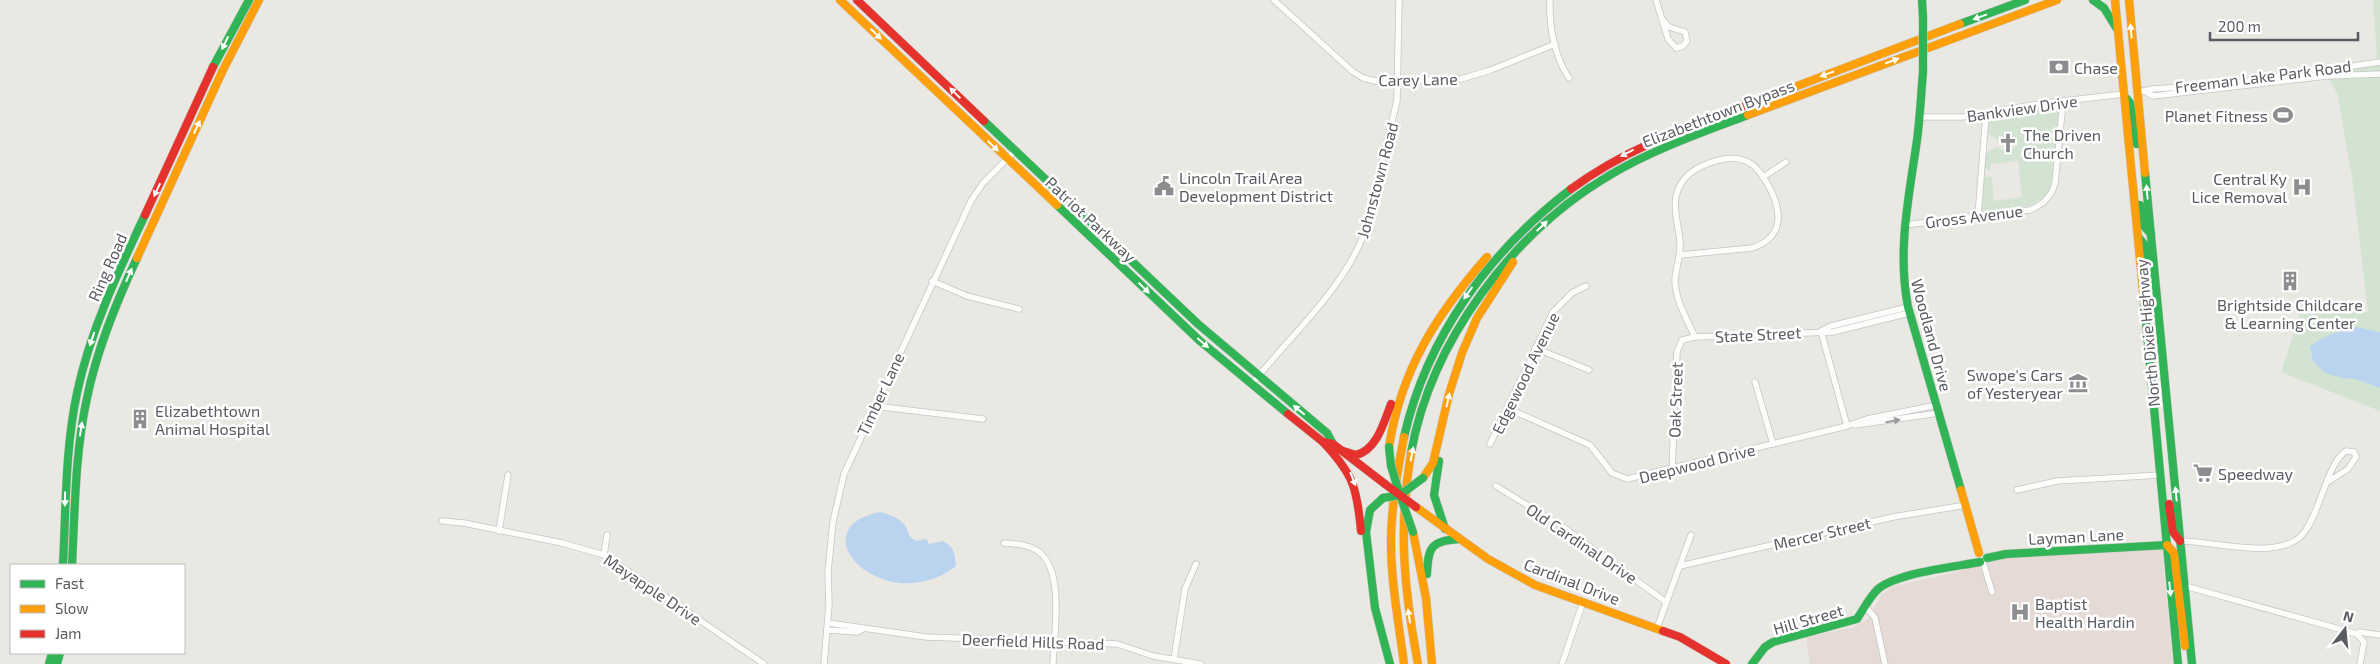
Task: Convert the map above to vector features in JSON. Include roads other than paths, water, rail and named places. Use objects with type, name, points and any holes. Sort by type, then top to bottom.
[{"type":"main road","name":"Ring Road","points":[[64,564],[69,444],[74,410],[86,357],[119,272],[227,39],[248,0]]},
{"type":"main road","name":"Ring Road","points":[[72,564],[78,445],[87,396],[100,349],[128,276],[227,62],[259,0]]},
{"type":"main road","name":"Patriot Parkway","points":[[840,0],[1200,341],[1322,442],[1333,444]]},
{"type":"main road","name":"Patriot Parkway","points":[[857,0],[1198,324],[1327,433],[1333,444],[1340,450],[1416,507]]},
{"type":"main road","name":"Woodland Drive","points":[[1922,0],[1923,72],[1920,117],[1904,225],[1902,269],[1909,310],[1979,553]]},
{"type":"main road","name":"Elizabethtown Bypass","points":[[1404,664],[1393,576],[1391,538],[1396,477],[1407,422],[1426,369],[1456,312],[1493,259],[1531,220],[1587,176],[1647,143],[2025,0]]},
{"type":"main road","name":"Elizabethtown Bypass","points":[[1418,664],[1406,597],[1402,535],[1410,459],[1417,430],[1431,388],[1457,332],[1490,282],[1529,238],[1584,192],[1631,162],[1663,147],[2057,0]]},
{"type":"main road","points":[[2094,0],[2104,8],[2123,38],[2128,79],[2132,88],[2142,92]]},
{"type":"main road","name":"North Dixie Highway","points":[[2115,0],[2178,664]]},
{"type":"main road","name":"North Dixie Highway","points":[[2128,0],[2142,92],[2144,162],[2192,664]]},
{"type":"main road","points":[[2124,94],[2130,103],[2138,156],[2144,162]]},
{"type":"main road","points":[[2129,147],[2134,152],[2144,226],[2151,234]]},
{"type":"main road","points":[[1340,450],[1356,455],[1366,452],[1374,441],[1393,398],[1436,323],[1474,271],[1504,239],[1531,220]]},
{"type":"main road","points":[[2137,235],[2144,244],[2152,286],[2156,330],[2161,338]]},
{"type":"main road","points":[[1371,588],[1366,526],[1368,513],[1375,503],[1383,498],[1400,494],[1423,478],[1433,463],[1457,368],[1478,318],[1529,238]]},
{"type":"main road","points":[[2141,273],[2146,280],[2151,330],[2154,336],[2161,338]]},
{"type":"main road","points":[[2148,342],[2157,355],[2164,417],[2169,423]]},
{"type":"main road","points":[[1414,361],[1392,418],[1389,447],[1390,466],[1413,532],[1426,598],[1432,664]]},
{"type":"main road","points":[[2154,405],[2157,410],[2173,532],[2180,541]]},
{"type":"main road","points":[[1443,423],[1443,440],[1433,496],[1434,504],[1445,529]]},
{"type":"main road","points":[[1322,442],[1347,467],[1355,484],[1362,538],[1379,630],[1390,664]]},
{"type":"main road","name":"Cardinal Drive","points":[[1416,507],[1459,539],[1535,585],[1692,642],[1726,664]]},
{"type":"main road","points":[[1426,598],[1428,562],[1434,544],[1440,539],[1459,539]]},
{"type":"main road","points":[[2167,545],[2174,553],[2187,664]]},
{"type":"main road","name":"Layman Lane","points":[[1983,561],[2006,554],[2167,545]]},
{"type":"main road","name":"Hill Street","points":[[1752,664],[1759,653],[1769,644],[1851,622],[1860,616],[1876,591],[1888,582],[1921,573],[1983,561]]},
{"type":"main road","points":[[2176,646],[2180,652],[2182,664]]},
{"type":"street","name":"Carey Lane","points":[[1274,0],[1357,75],[1375,81],[1461,79],[1491,70],[1555,44]]},
{"type":"street","name":"Johnstown Road","points":[[1252,384],[1330,292],[1356,253],[1364,234],[1397,101],[1399,0]]},
{"type":"street","points":[[1550,0],[1550,25],[1564,70],[1569,78]]},
{"type":"street","points":[[1656,0],[1662,19],[1670,43],[1676,48],[1683,46],[1687,41],[1686,32],[1666,25],[1662,19]]},
{"type":"street","name":"Freeman Lake Park Road","points":[[2142,92],[2153,89],[2274,78],[2380,62]]},
{"type":"street","name":"Freeman Lake Park Road","points":[[2142,92],[2153,96],[2327,76],[2380,74]]},
{"type":"street","name":"Bankview Drive","points":[[1920,117],[1962,118],[2063,101],[2124,94]]},
{"type":"street","name":"Gross Avenue","points":[[1904,225],[2030,210],[2041,203],[2050,195],[2056,183],[2063,101]]},
{"type":"street","points":[[1978,216],[1986,114]]},
{"type":"street","name":"Timber Lane","points":[[824,664],[828,626],[828,571],[838,498],[847,466],[971,201],[984,183],[1015,151]]},
{"type":"street","points":[[1680,255],[1746,249],[1767,241],[1776,228],[1778,213],[1774,198],[1763,177],[1746,161],[1728,158],[1709,163],[1686,178],[1679,186],[1675,202],[1680,255],[1676,290],[1695,337]]},
{"type":"street","points":[[1763,177],[1786,162]]},
{"type":"street","points":[[932,282],[967,296],[1019,309]]},
{"type":"street","name":"Edgewood Avenue","points":[[1490,444],[1557,307],[1572,293],[1586,286]]},
{"type":"street","name":"State Street","points":[[1695,337],[1834,332],[1909,310]]},
{"type":"street","points":[[1821,332],[1848,426]]},
{"type":"street","name":"Oak Street","points":[[1672,470],[1677,352],[1682,340],[1695,337]]},
{"type":"street","points":[[1536,348],[1589,370]]},
{"type":"street","points":[[1755,382],[1773,444]]},
{"type":"street","points":[[874,406],[983,419]]},
{"type":"street","name":"Deepwood Drive","points":[[1508,408],[1590,445],[1609,470],[1619,477],[1633,479],[1848,426],[1871,424],[1938,409]]},
{"type":"street","points":[[2180,541],[2265,549],[2285,546],[2296,540],[2306,530],[2328,481],[2342,455],[2349,450],[2354,452],[2356,457],[2351,466],[2328,481]]},
{"type":"street","points":[[499,530],[508,475]]},
{"type":"street","points":[[2017,490],[2057,481],[2161,475]]},
{"type":"street","name":"Old Cardinal Drive","points":[[1496,486],[1563,527],[1666,602]]},
{"type":"street","name":"Mercer Street","points":[[1680,566],[1893,517],[1966,505]]},
{"type":"street","name":"Mayapple Drive","points":[[442,521],[562,543],[604,555],[764,664]]},
{"type":"street","points":[[604,555],[607,535]]},
{"type":"street","points":[[1657,628],[1691,535]]},
{"type":"street","points":[[1004,542],[1031,547],[1041,554],[1050,565],[1055,585],[1053,664]]},
{"type":"street","points":[[1983,561],[1992,592]]},
{"type":"street","points":[[1174,659],[1185,589],[1196,564]]},
{"type":"street","points":[[2185,586],[2357,634],[2359,632],[2380,635]]},
{"type":"street","points":[[1562,664],[1583,602]]},
{"type":"street","points":[[1866,607],[1875,618],[1885,664]]},
{"type":"street","name":"Deerfield Hills Road","points":[[828,626],[858,627],[926,637],[1117,644],[1153,656],[1201,664]]},
{"type":"street","points":[[2357,634],[2364,642],[2360,664]]},
{"type":"water","points":[[2356,327],[2380,332],[2380,388],[2356,379],[2342,378],[2325,373],[2313,361],[2310,347],[2314,343],[2332,334]]},
{"type":"water","points":[[880,512],[899,520],[905,525],[910,536],[917,541],[924,539],[929,544],[943,541],[947,543],[953,551],[956,566],[929,580],[903,583],[879,578],[860,566],[848,551],[846,535],[856,521]]},
{"type":"place","name":"Chase","points":[[2059,67]]},
{"type":"place","name":"Planet Fitness","points":[[2283,115]]},
{"type":"place","name":"The Driven Church","points":[[2008,143]]},
{"type":"place","name":"Lincoln Trail Area Development District","points":[[1164,186]]},
{"type":"place","name":"Central Ky Lice Removal","points":[[2302,187]]},
{"type":"place","name":"Brightside Childcare & Learning Center","points":[[2290,281]]},
{"type":"place","name":"Swope's Cars of Yesteryear","points":[[2078,383]]},
{"type":"place","name":"Elizabethtown Animal Hospital","points":[[140,419]]},
{"type":"place","name":"Speedway","points":[[2203,473]]},
{"type":"place","name":"Baptist Health Hardin","points":[[2020,612]]}]
